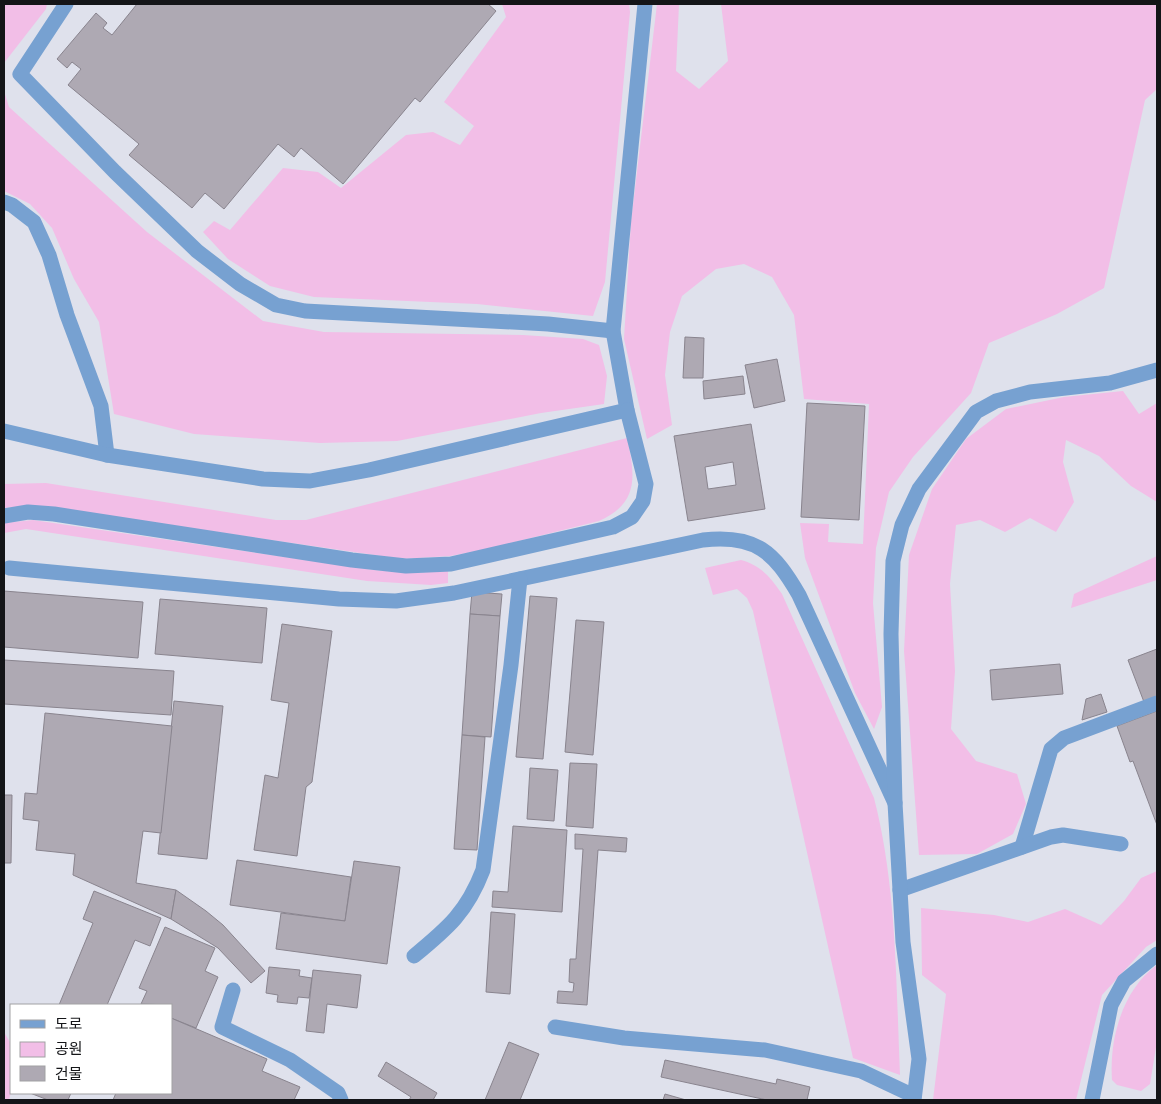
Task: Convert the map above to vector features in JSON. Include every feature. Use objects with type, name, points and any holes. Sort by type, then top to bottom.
[{"type":"street","points":[[66,4],[20,74],[115,172],[197,251],[240,284],[276,305],[305,311],[548,324],[613,331]]},
{"type":"street","points":[[4,516],[28,512],[54,514],[352,560],[406,566],[451,564],[613,527],[632,517],[643,501],[646,484],[627,410],[613,331],[645,4]]},
{"type":"street","points":[[4,202],[12,205],[34,222],[50,255],[67,315],[101,406],[107,455]]},
{"type":"street","points":[[555,1027],[624,1038],[765,1050],[861,1071],[914,1098],[919,1059],[903,942],[895,803],[891,634],[893,561],[902,525],[919,489],[976,412],[996,401],[1030,392],[1110,383],[1157,370]]},
{"type":"street","points":[[4,430],[107,455],[263,479],[310,481],[369,470],[627,410]]},
{"type":"street","points":[[9,568],[339,599],[396,601],[454,593],[713,539],[740,539],[761,548],[776,560],[799,595],[895,803]]},
{"type":"street","points":[[414,956],[452,924],[474,894],[483,870],[512,665],[520,579]]},
{"type":"street","points":[[1022,847],[1051,749],[1064,738],[1157,703]]},
{"type":"street","points":[[900,890],[1051,837],[1063,835],[1121,844]]},
{"type":"street","points":[[1092,1100],[1111,1005],[1124,981],[1157,954]]},
{"type":"street","points":[[233,990],[222,1027],[290,1060],[338,1094],[341,1100]]},
{"type":"green space","points":[[4,4],[47,4],[46,9],[4,63]]},
{"type":"green space","points":[[502,4],[629,4],[630,12],[605,282],[593,316],[477,304],[314,297],[270,286],[228,259],[203,232],[214,221],[230,230],[283,168],[318,172],[341,188],[406,135],[433,132],[460,145],[474,126],[444,102],[506,17]]},
{"type":"green space","points":[[657,4],[679,4],[676,71],[699,89],[728,61],[721,4],[1157,4],[1157,89],[1145,100],[1104,288],[1057,314],[989,343],[971,393],[913,457],[889,492],[876,548],[873,603],[882,707],[874,729],[855,693],[805,558],[800,523],[829,524],[828,542],[863,544],[869,404],[804,399],[794,315],[772,277],[744,264],[716,269],[682,296],[670,332],[665,375],[672,425],[647,439],[624,339],[631,222]]},
{"type":"green space","points":[[4,91],[9,107],[147,232],[263,321],[324,332],[523,335],[583,339],[599,345],[607,376],[604,404],[541,413],[397,441],[320,443],[194,434],[114,414],[99,322],[74,279],[52,228],[30,204],[4,191]]},
{"type":"green space","points":[[1123,391],[1139,414],[1157,403],[1157,502],[1131,486],[1099,456],[1066,440],[1063,462],[1074,502],[1056,532],[1030,518],[1005,532],[980,520],[956,525],[950,584],[955,671],[951,729],[976,761],[1017,774],[1026,804],[1013,834],[977,854],[919,855],[904,651],[909,555],[932,489],[966,439],[1006,409],[1064,397]]},
{"type":"green space","points":[[627,438],[632,464],[631,486],[622,506],[612,514],[599,521],[483,550],[450,556],[402,559],[52,508],[28,506],[4,508],[4,484],[46,483],[276,520],[306,520]]},
{"type":"green space","points":[[33,520],[374,570],[409,573],[448,571],[448,583],[431,585],[367,581],[26,529],[4,533],[4,523]]},
{"type":"green space","points":[[1157,556],[1157,580],[1071,608],[1074,594]]},
{"type":"green space","points":[[741,560],[755,565],[765,573],[782,594],[874,798],[882,832],[891,900],[900,1075],[853,1058],[753,611],[747,598],[737,589],[713,595],[705,568]]},
{"type":"green space","points":[[1157,871],[1157,940],[1146,947],[1102,995],[1076,1100],[933,1100],[946,994],[922,975],[921,908],[994,915],[1028,922],[1065,909],[1101,925],[1124,901],[1141,878]]},
{"type":"green space","points":[[1157,965],[1157,1041],[1150,1084],[1141,1091],[1117,1085],[1112,1080],[1113,1048],[1116,1031],[1127,1001],[1145,975]]},
{"type":"green space","points":[[4,1032],[10,1042],[10,1094],[9,1100],[4,1100]]},
{"type":"building","points":[[137,4],[488,4],[496,11],[420,102],[415,98],[343,184],[301,148],[294,157],[278,144],[224,209],[205,193],[192,208],[129,155],[139,144],[68,85],[81,69],[72,62],[67,68],[57,59],[96,13],[107,23],[103,28],[112,35]]},
{"type":"building","points":[[685,337],[704,338],[703,378],[683,378]]},
{"type":"building","points":[[777,359],[785,401],[754,408],[745,365]]},
{"type":"building","points":[[743,376],[745,394],[704,399],[703,381]]},
{"type":"building","points":[[807,403],[865,406],[859,520],[801,517]]},
{"type":"building","points":[[751,424],[765,509],[688,521],[674,436]],"holes":[[[733,462],[736,485],[708,489],[705,467]]]},
{"type":"building","points":[[4,591],[143,602],[138,658],[4,647]]},
{"type":"building","points":[[472,592],[502,594],[500,616],[470,614]]},
{"type":"building","points":[[530,596],[557,598],[543,759],[516,757]]},
{"type":"building","points":[[160,599],[267,608],[262,663],[155,654]]},
{"type":"building","points":[[470,614],[500,616],[491,737],[462,735]]},
{"type":"building","points":[[576,620],[604,622],[593,755],[565,752]]},
{"type":"building","points":[[282,624],[332,631],[312,782],[306,787],[297,856],[254,850],[265,775],[278,778],[289,703],[271,700]]},
{"type":"building","points":[[1157,649],[1157,697],[1144,702],[1128,660]]},
{"type":"building","points":[[4,660],[174,671],[171,715],[4,704]]},
{"type":"building","points":[[1060,664],[1063,694],[992,700],[990,670]]},
{"type":"building","points":[[1101,694],[1107,712],[1082,720],[1086,699]]},
{"type":"building","points":[[174,701],[223,706],[207,859],[158,854]]},
{"type":"building","points":[[1157,711],[1157,825],[1133,761],[1130,762],[1117,726]]},
{"type":"building","points":[[45,713],[172,726],[161,833],[143,831],[136,883],[176,890],[171,919],[73,875],[75,854],[36,850],[39,821],[23,819],[25,793],[37,794]]},
{"type":"building","points":[[462,735],[485,737],[477,850],[454,849]]},
{"type":"building","points":[[570,763],[597,764],[593,828],[566,826]]},
{"type":"building","points":[[530,768],[558,770],[554,821],[527,819]]},
{"type":"building","points":[[4,795],[12,795],[11,863],[4,863]]},
{"type":"building","points":[[513,826],[567,830],[562,912],[492,907],[493,891],[508,892]]},
{"type":"building","points":[[575,834],[627,838],[626,852],[598,850],[587,1005],[557,1003],[558,991],[573,992],[574,983],[569,982],[570,959],[576,959],[583,849],[575,849]]},
{"type":"building","points":[[237,860],[351,877],[345,921],[230,905]]},
{"type":"building","points":[[354,861],[400,867],[387,964],[276,949],[281,913],[345,921]]},
{"type":"building","points":[[176,890],[223,925],[265,971],[251,983],[218,948],[171,919]]},
{"type":"building","points":[[94,891],[161,918],[150,946],[135,940],[107,1004],[59,1004],[93,923],[83,919]]},
{"type":"building","points":[[491,912],[515,914],[510,994],[486,992]]},
{"type":"building","points":[[165,927],[215,948],[205,971],[218,977],[196,1028],[172,1018],[172,1004],[141,1004],[147,991],[139,988]]},
{"type":"building","points":[[269,967],[300,970],[299,976],[312,978],[309,998],[298,997],[297,1004],[277,1002],[278,995],[266,993]]},
{"type":"building","points":[[313,970],[361,975],[357,1008],[327,1004],[324,1033],[306,1031]]},
{"type":"building","points":[[172,1018],[267,1059],[262,1071],[300,1087],[294,1100],[113,1100],[116,1094],[172,1094]]},
{"type":"building","points":[[509,1042],[539,1054],[520,1100],[485,1100]]},
{"type":"building","points":[[665,1060],[776,1084],[777,1079],[810,1087],[807,1100],[767,1100],[661,1077]]},
{"type":"building","points":[[386,1062],[437,1093],[433,1100],[409,1100],[411,1097],[378,1076]]},
{"type":"building","points":[[33,1094],[71,1094],[68,1100],[48,1100]]},
{"type":"building","points":[[665,1094],[686,1100],[663,1100]]}]
